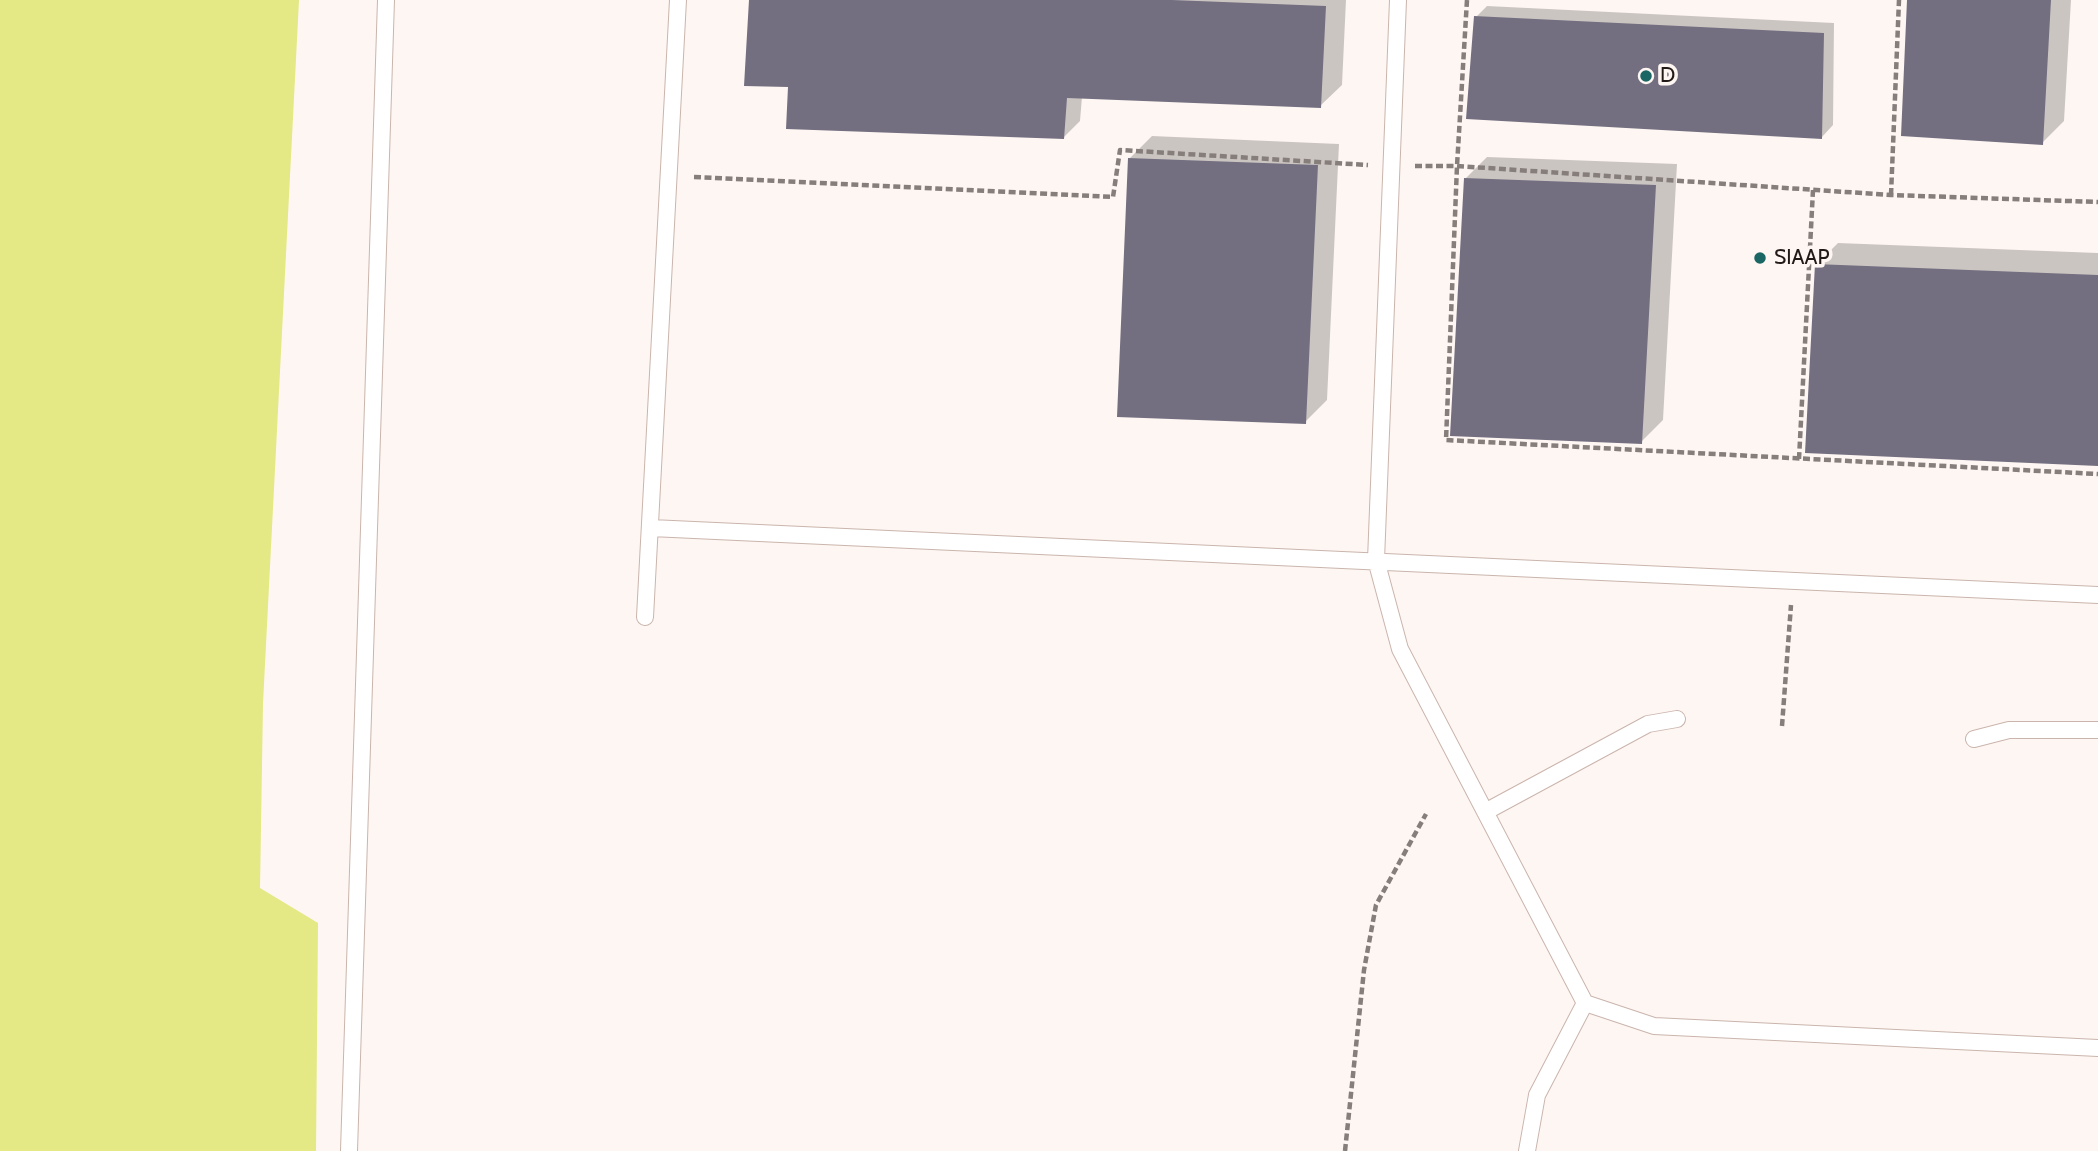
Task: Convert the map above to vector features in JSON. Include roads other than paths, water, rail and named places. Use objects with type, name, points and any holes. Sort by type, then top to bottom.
[{"type":"lane","points":[[349,1151],[386,0]]},
{"type":"lane","points":[[645,617],[678,0]]},
{"type":"lane","points":[[1398,0],[1376,560],[1400,649],[1585,1003],[1654,1026],[2098,1048]]},
{"type":"lane","points":[[651,528],[2098,595]]},
{"type":"lane","points":[[1485,812],[1648,724],[1677,719]]},
{"type":"lane","points":[[1974,739],[2010,730],[2098,730]]},
{"type":"lane","points":[[1527,1151],[1537,1095],[1585,1003]]},
{"type":"place","name":"D","points":[[1646,76]]},
{"type":"place","name":"SIAAP","points":[[1760,258]]}]
